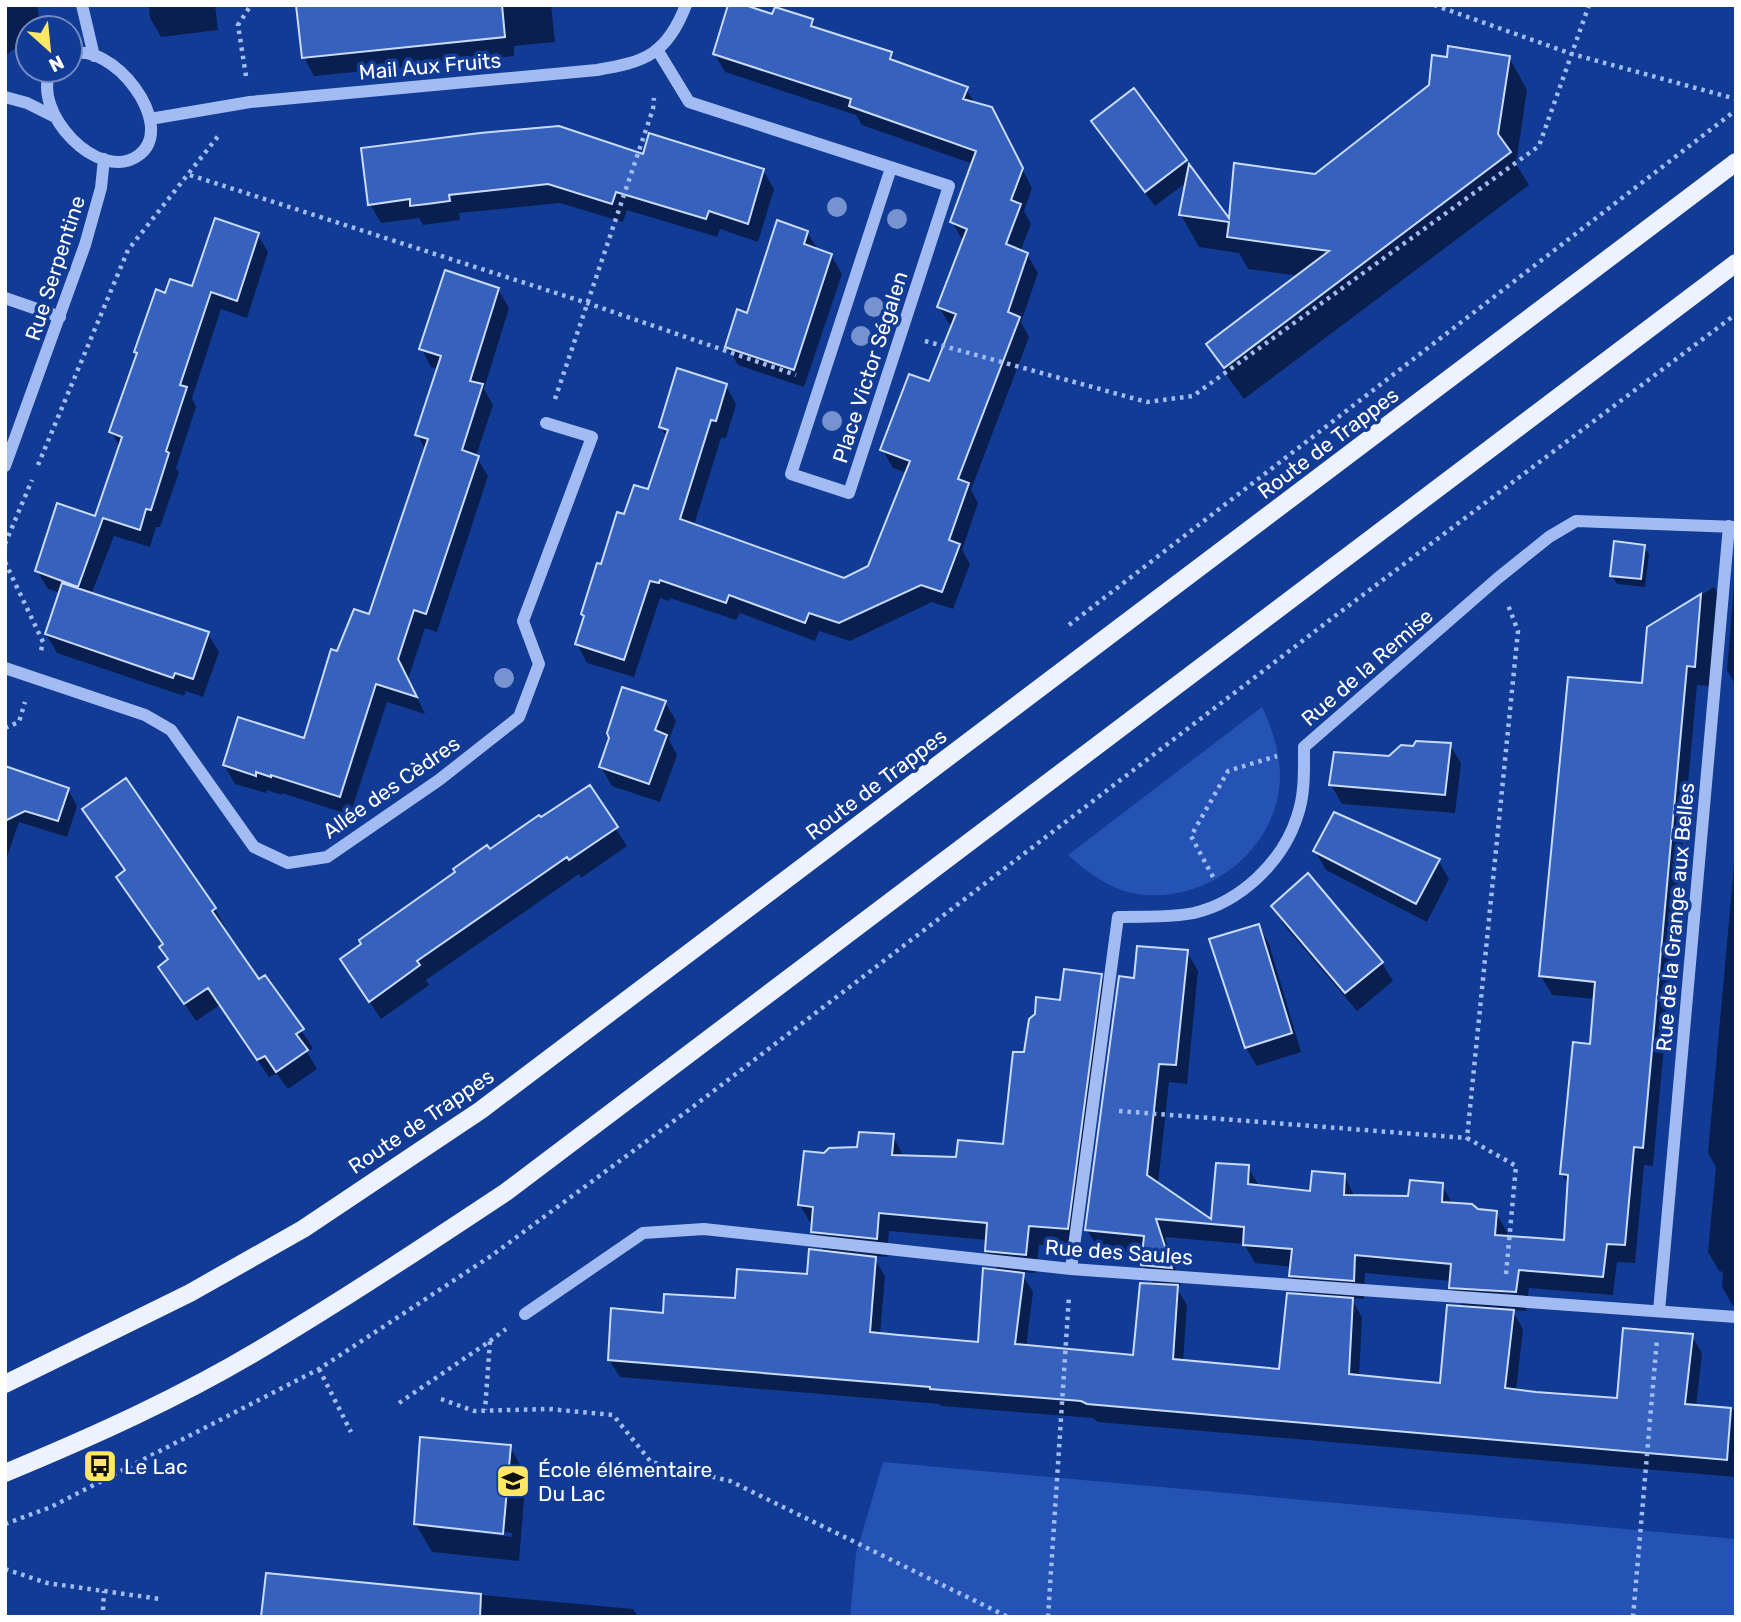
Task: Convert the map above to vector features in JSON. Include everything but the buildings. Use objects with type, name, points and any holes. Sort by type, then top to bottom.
[{"type":"main road","name":"Route de Trappes","points":[[5,1384],[190,1293],[291,1235],[481,1110],[1736,162]]},
{"type":"main road","points":[[5,1473],[113,1428],[262,1349],[506,1192],[1736,263]]},
{"type":"street","points":[[82,5],[93,56]]},
{"type":"street","name":"Mail Aux Fruits","points":[[150,120],[250,102],[628,65],[658,51],[677,27],[686,5]]},
{"type":"street","name":"Place Victor Ségalen","points":[[658,51],[689,102],[949,186],[849,493],[791,474],[891,168]]},
{"type":"street","points":[[47,84],[47,95],[55,117],[69,137],[87,151],[104,159],[124,162],[140,154],[150,138],[150,120],[143,100],[132,83],[115,66],[84,54]]},
{"type":"street","points":[[5,97],[27,103],[55,117]]},
{"type":"street","name":"Rue Serpentine","points":[[5,466],[61,317],[98,199],[104,159]]},
{"type":"street","points":[[5,298],[61,317]]},
{"type":"street","name":"Allée des Cèdres","points":[[5,668],[145,715],[163,725],[171,730],[254,847],[288,863],[327,857],[439,780],[519,717],[539,664],[523,621],[592,437],[546,423]]},
{"type":"street","name":"Rue de la Remise","points":[[1071,1269],[1118,917],[1193,913],[1226,901],[1259,878],[1284,846],[1297,817],[1304,781],[1304,747],[1549,537],[1576,521],[1732,526]]},
{"type":"street","name":"Rue de la Grange aux Belles","points":[[1659,1311],[1732,526]]},
{"type":"street","name":"Rue des Saules","points":[[525,1314],[643,1233],[704,1229],[1071,1269],[1736,1317]]},
{"type":"path","points":[[250,102],[238,25],[251,5]]},
{"type":"path","points":[[1434,5],[1572,54],[1736,99]]},
{"type":"path","points":[[900,334],[1147,402],[1193,396],[1539,146],[1589,5]]},
{"type":"path","points":[[546,423],[653,109],[658,51]]},
{"type":"path","points":[[1063,629],[1736,110]]},
{"type":"path","points":[[5,544],[128,250],[190,175],[222,131]]},
{"type":"path","points":[[190,175],[587,303],[820,383]]},
{"type":"path","points":[[5,1524],[51,1507],[319,1369],[492,1256],[668,1125],[1335,615],[1736,314]]},
{"type":"path","points":[[1467,1138],[1518,631],[1498,578]]},
{"type":"path","points":[[1226,901],[1191,836],[1228,771],[1304,747]]},
{"type":"path","points":[[1094,1109],[1467,1138],[1516,1166],[1504,1299]]},
{"type":"path","points":[[1048,1617],[1071,1269]]},
{"type":"path","points":[[1633,1617],[1659,1311]]},
{"type":"path","points":[[398,1403],[490,1341],[485,1410]]},
{"type":"path","points":[[319,1369],[351,1432]]},
{"type":"path","points":[[441,1399],[474,1410],[550,1409],[612,1415],[651,1462],[730,1481],[1008,1617]]},
{"type":"path","points":[[5,1569],[47,1583],[160,1599]]},
{"type":"path","points":[[103,1610],[104,1591]]},
{"type":"shaded area","points":[[1262,707],[1277,750],[1280,773],[1278,796],[1271,819],[1260,839],[1245,857],[1227,872],[1207,884],[1185,891],[1162,895],[1138,894],[1118,889],[1100,880],[1068,855]]},
{"type":"shaded area","points":[[883,1462],[1736,1539],[1736,1617],[850,1617],[856,1554]]},
{"type":"place","name":"Le Lac","points":[[100,1466]]},
{"type":"place","name":"École élémentaire Du Lac","points":[[513,1481]]}]
